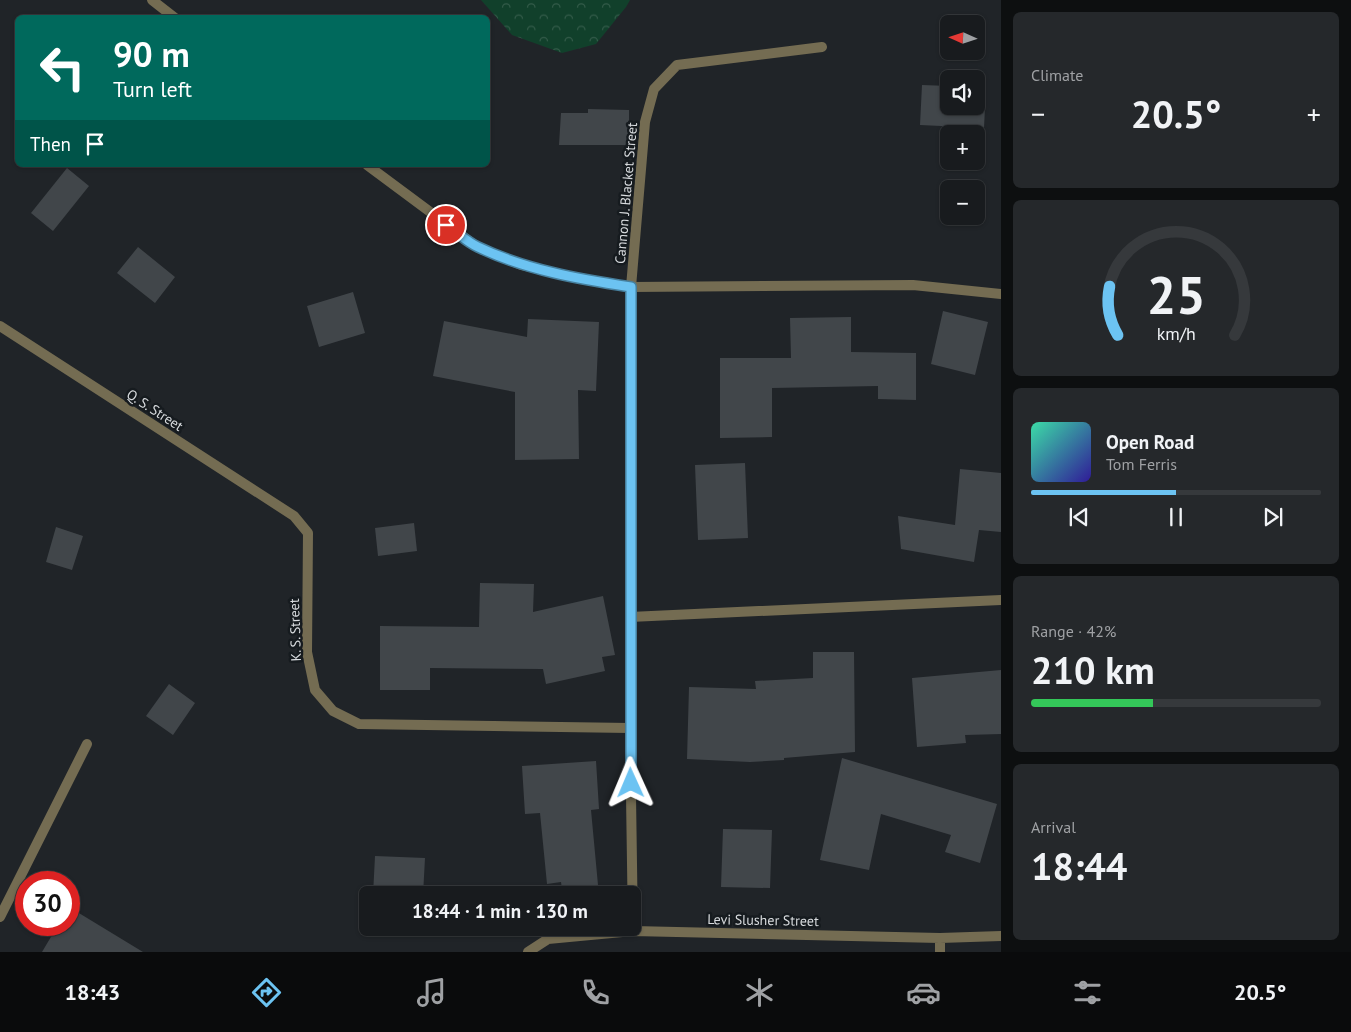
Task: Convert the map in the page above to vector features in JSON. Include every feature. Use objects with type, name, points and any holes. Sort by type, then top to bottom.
[{"type":"street","points":[[152,0],[171,15]]},
{"type":"street","name":"Cannon J. Blacket Street","points":[[632,886],[630,728],[631,287],[644,122],[654,89],[677,65],[822,47]]},
{"type":"street","points":[[370,167],[476,246],[520,265],[578,278],[631,287],[913,285],[1001,294]]},
{"type":"street","name":"Q. S. Street","points":[[0,326],[294,516]]},
{"type":"street","name":"K. S. Street","points":[[294,516],[308,533],[307,652],[315,690],[333,711],[359,724],[630,728]]},
{"type":"street","points":[[630,617],[1001,600]]},
{"type":"street","points":[[0,917],[87,744]]},
{"type":"street","name":"Levi Slusher Street","points":[[641,931],[940,938],[1001,936]]},
{"type":"street","name":"Levi Slusher Street","points":[[528,952],[548,939],[580,936]]},
{"type":"street","points":[[940,938],[940,952]]},
{"type":"green space","points":[[481,0],[630,0],[596,44],[562,53],[512,35]]},
{"type":"building","points":[[922,85],[940,86],[940,115],[985,115],[984,125],[920,125]]},
{"type":"building","points":[[588,109],[629,110],[629,145],[559,145],[561,113],[588,113]]},
{"type":"building","points":[[67,168],[89,186],[53,231],[31,213]]},
{"type":"building","points":[[138,247],[175,277],[155,303],[117,273]]},
{"type":"building","points":[[353,292],[365,333],[319,347],[307,306]]},
{"type":"building","points":[[943,311],[988,322],[975,375],[931,364]]},
{"type":"building","points":[[851,317],[851,352],[916,353],[916,400],[878,399],[878,386],[772,388],[772,437],[720,438],[720,358],[791,358],[790,318]]},
{"type":"building","points":[[528,319],[599,322],[596,391],[578,390],[579,459],[515,460],[515,392],[433,376],[444,321],[527,337]]},
{"type":"building","points":[[745,463],[748,538],[698,540],[695,465]]},
{"type":"building","points":[[960,469],[1001,473],[1001,532],[979,530],[974,562],[901,549],[898,516],[955,525]]},
{"type":"building","points":[[414,523],[417,551],[378,556],[375,528]]},
{"type":"building","points":[[56,527],[83,536],[72,570],[46,562]]},
{"type":"building","points":[[480,583],[534,584],[533,612],[603,596],[615,655],[602,657],[605,671],[546,684],[543,669],[430,668],[430,690],[380,690],[380,626],[479,627]]},
{"type":"building","points":[[813,652],[854,652],[855,752],[750,762],[687,759],[689,687],[756,689],[755,681],[813,678]]},
{"type":"building","points":[[1001,670],[1001,734],[965,735],[966,743],[917,747],[912,678]]},
{"type":"building","points":[[169,684],[195,703],[173,735],[146,716]]},
{"type":"building","points":[[842,758],[997,804],[980,863],[945,852],[951,835],[881,814],[869,870],[820,860]]},
{"type":"building","points":[[596,761],[599,809],[591,810],[598,885],[562,886],[561,882],[547,884],[540,813],[525,814],[522,766]]},
{"type":"building","points":[[723,829],[772,830],[770,888],[721,887]]},
{"type":"building","points":[[375,856],[425,858],[423,886],[373,886]]},
{"type":"building","points":[[80,914],[143,952],[42,952],[51,936],[80,936]]},
{"type":"route","points":[[446,225],[476,246],[520,265],[631,287],[631,783]]}]
